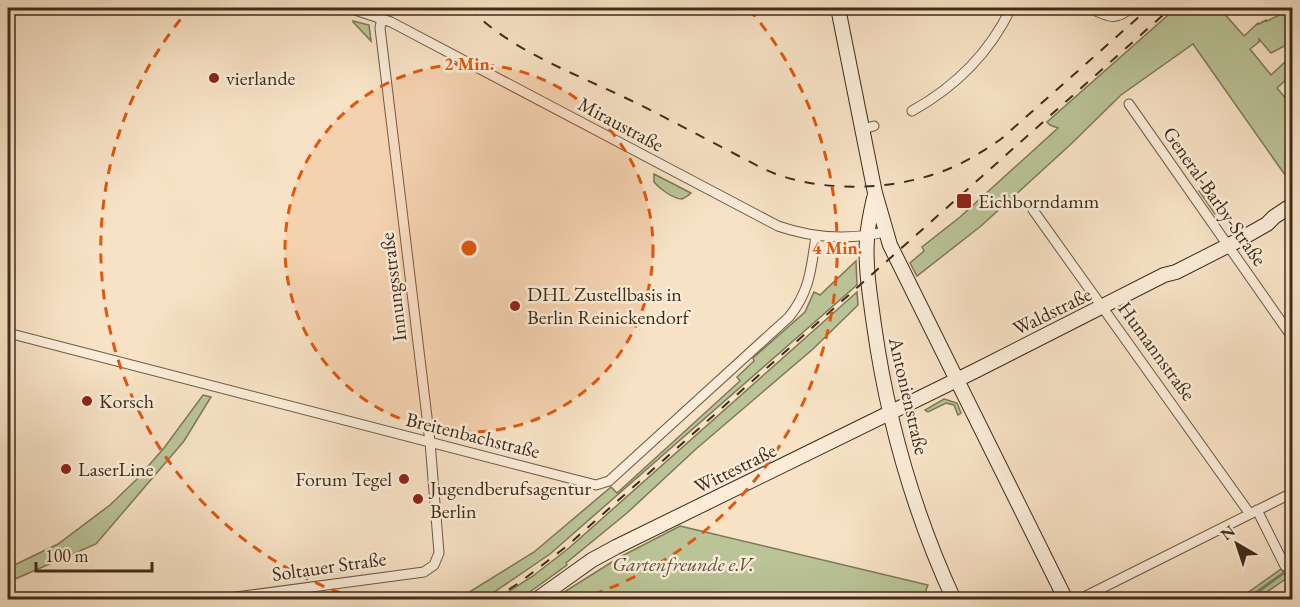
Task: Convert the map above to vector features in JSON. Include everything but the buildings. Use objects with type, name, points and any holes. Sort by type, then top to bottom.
[{"type":"main road","points":[[838,8],[868,127],[875,193],[885,232],[1066,600]]},
{"type":"main road","name":"Antonienstraße","points":[[875,193],[867,236],[869,295],[890,413],[917,503],[954,600]]},
{"type":"main road","name":"Waldstraße","points":[[957,381],[1104,308],[1164,275],[1174,266],[1226,243],[1293,205]]},
{"type":"main road","name":"Wittestraße","points":[[536,600],[592,560],[616,547],[957,381]]},
{"type":"street","name":"Miraustraße","points":[[349,8],[382,18],[759,218],[787,230],[816,236],[867,236],[885,232]]},
{"type":"street","points":[[912,111],[941,92],[966,71],[991,42],[1011,8]]},
{"type":"street","points":[[1095,9],[1114,17],[1121,16],[1131,8]]},
{"type":"street","name":"Innungsstraße","points":[[382,18],[380,28],[430,442],[439,553]]},
{"type":"street","name":"General-Barby-Straße","points":[[1129,104],[1293,337]]},
{"type":"street","name":"Humannstraße","points":[[1034,210],[1254,512],[1285,566]]},
{"type":"street","name":"Breitenbachstraße","points":[[8,333],[596,485],[606,483],[789,317],[807,288],[816,236]]},
{"type":"street","points":[[1078,600],[1293,493]]},
{"type":"street","name":"Soltauer Straße","points":[[214,600],[424,572],[434,565],[439,553]]},
{"type":"street","points":[[8,597],[16,600]]},
{"type":"green space","points":[[1176,8],[1226,8],[1222,11],[1244,36],[1258,23],[1283,15],[1288,10],[1287,8],[1292,8],[1289,16],[1292,28],[1291,26],[1285,31],[1292,42],[1271,53],[1259,39],[1259,42],[1250,49],[1271,75],[1285,62],[1292,59],[1292,84],[1287,79],[1277,88],[1292,106],[1292,185],[1193,44],[1121,95],[981,226],[917,276],[910,263],[924,251],[922,247],[960,217],[1058,128],[1047,122]]},
{"type":"green space","points":[[353,22],[369,25],[371,41]]},
{"type":"green space","points":[[654,174],[691,193],[678,199],[654,182]]},
{"type":"green space","points":[[1207,185],[1204,190],[1219,211],[1215,214],[1199,191]]},
{"type":"green space","points":[[856,261],[857,285],[550,554],[484,599],[458,599],[534,552],[611,487],[617,493],[740,381],[737,377],[754,361],[753,358],[805,312],[814,292],[820,295]]},
{"type":"green space","points":[[857,292],[858,305],[813,349],[696,449],[627,513],[566,563],[567,565],[520,599],[497,599],[533,576],[569,548]]},
{"type":"green space","points":[[203,395],[211,397],[184,441],[96,544],[8,582],[8,568],[58,544],[110,505],[164,448]]},
{"type":"green space","points":[[944,399],[957,403],[961,413],[958,415],[954,405],[946,403],[928,412],[925,410]]},
{"type":"green space","name":"Gartenfreunde e.V.","points":[[680,526],[928,585],[927,599],[553,599],[620,557]]},
{"type":"green space","points":[[1281,569],[1284,572],[1246,599],[1239,599]]},
{"type":"green space","points":[[1284,573],[1287,578],[1257,599],[1249,599]]},
{"type":"waterway","points":[[1247,600],[1283,574]]},
{"type":"railway","points":[[469,8],[505,37],[545,60],[643,106],[766,170],[817,184],[861,187],[926,177],[953,167],[981,152],[1001,139],[1149,8]]},
{"type":"railway","points":[[492,600],[519,583],[567,546],[1171,8]]},
{"type":"place","name":"vierlande","points":[[214,78]]},
{"type":"place","name":"Eichborndamm","points":[[964,201]]},
{"type":"place","name":"DHL Zustellbasis in Berlin Reinickendorf","points":[[515,306]]},
{"type":"place","name":"Korsch","points":[[87,401]]},
{"type":"place","name":"LaserLine","points":[[66,469]]},
{"type":"place","name":"Forum Tegel","points":[[404,479]]},
{"type":"place","name":"Jugendberufsagentur Berlin","points":[[418,499]]}]
